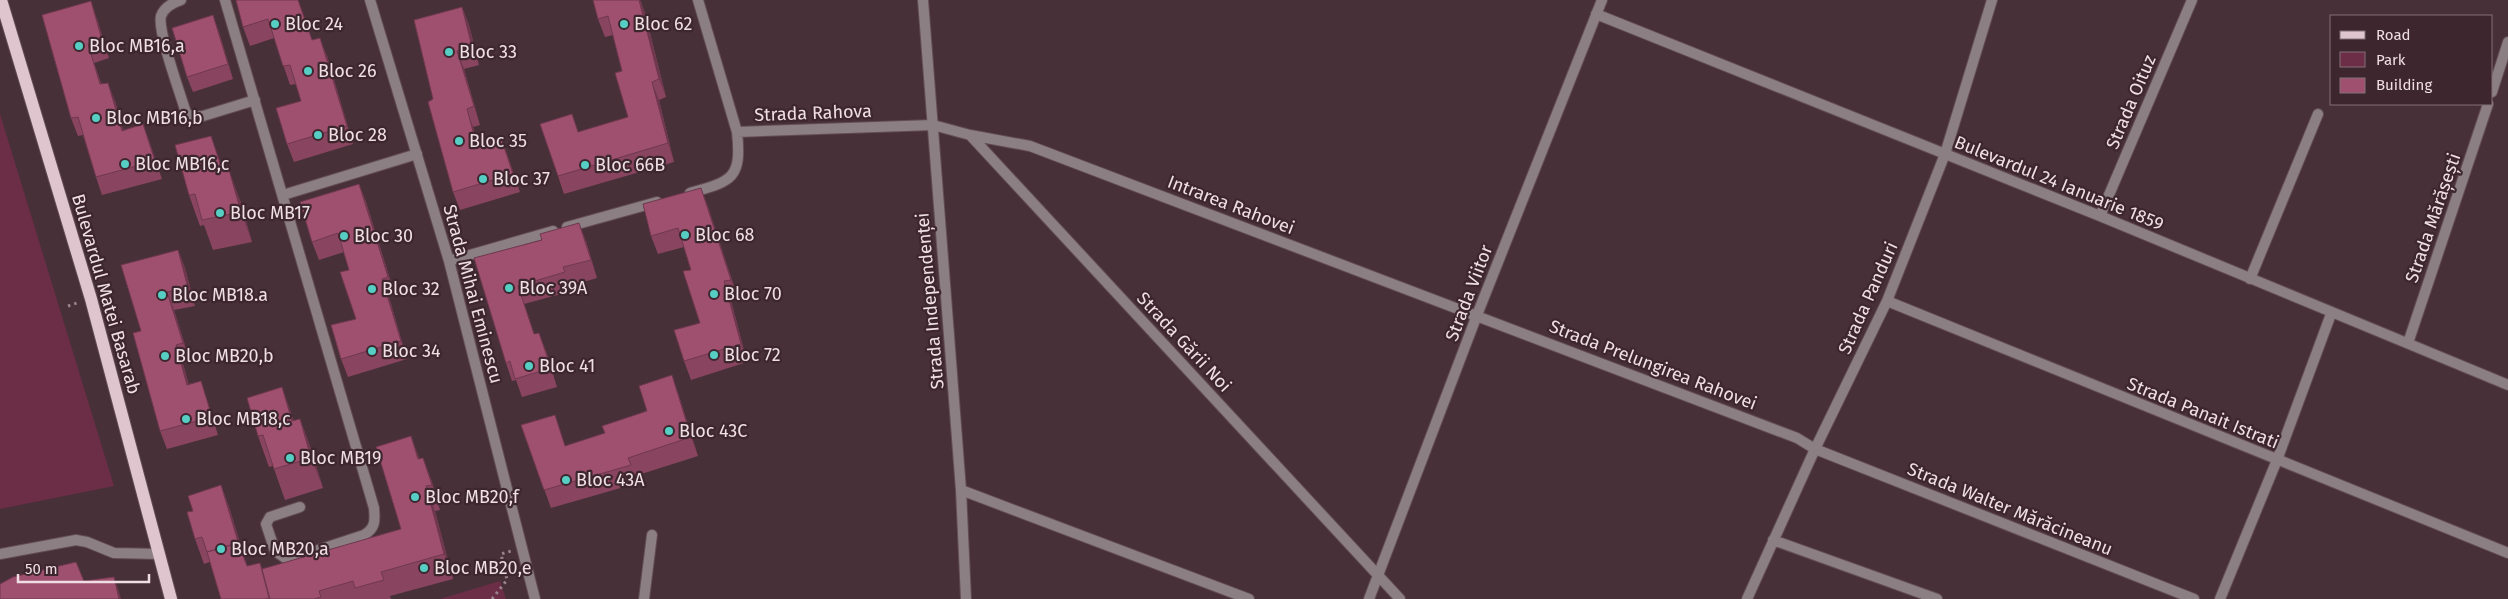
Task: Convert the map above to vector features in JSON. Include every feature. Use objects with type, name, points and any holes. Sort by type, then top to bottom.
[{"type":"main road","name":"Bulevardul Matei Basarab","points":[[1,0],[91,299],[171,599]]},
{"type":"street","points":[[181,0],[172,3],[164,10],[160,19],[165,44],[186,113],[194,117],[203,116],[255,100]]},
{"type":"street","points":[[225,0],[374,508],[376,522],[371,531],[364,535],[288,560],[276,551],[266,524],[270,517],[300,507]]},
{"type":"street","name":"Strada Mihai Eminescu","points":[[370,0],[449,261],[535,599]]},
{"type":"street","points":[[698,0],[737,132]]},
{"type":"street","name":"Strada Independenței","points":[[923,0],[961,490],[966,599]]},
{"type":"street","name":"Strada Panduri","points":[[1747,599],[1815,449],[1887,301],[1945,154],[1992,0]]},
{"type":"street","name":"Strada Oituz","points":[[2100,216],[2192,0]]},
{"type":"street","name":"Strada Viitor","points":[[1369,599],[1477,315],[1596,14],[1599,1]]},
{"type":"street","name":"Bulevardul 24 Ianuarie 1859","points":[[1596,14],[2100,216],[2331,314],[2408,343],[2508,385]]},
{"type":"street","points":[[2493,89],[2508,42]]},
{"type":"street","name":"Strada Mărășești","points":[[2408,343],[2488,105]]},
{"type":"street","points":[[2250,279],[2318,114]]},
{"type":"street","points":[[933,125],[970,135]]},
{"type":"street","name":"Strada Rahova","points":[[449,261],[725,182],[737,169],[739,152],[737,132],[933,125]]},
{"type":"street","name":"Intrarea Rahovei","points":[[970,135],[1030,146],[1477,315]]},
{"type":"street","name":"Strada Gării Noi","points":[[970,135],[1400,599]]},
{"type":"street","points":[[282,195],[416,154]]},
{"type":"street","name":"Strada Panait Istrati","points":[[1887,301],[2508,553]]},
{"type":"street","points":[[2220,599],[2276,460],[2331,314]]},
{"type":"street","name":"Strada Prelungirea Rahovei","points":[[1477,315],[1797,438],[1815,449]]},
{"type":"street","name":"Strada Walter Mărăcineanu","points":[[1815,449],[2194,599]]},
{"type":"street","points":[[961,490],[1249,599]]},
{"type":"street","points":[[644,599],[652,535]]},
{"type":"street","points":[[0,554],[76,540],[87,542],[114,553],[159,554]]},
{"type":"street","points":[[1773,540],[1937,599]]},
{"type":"path","points":[[492,599],[507,580],[501,554],[523,548]]},
{"type":"green space","points":[[0,114],[114,486],[0,509]]},
{"type":"green space","points":[[500,581],[506,599],[440,599]]},
{"type":"building","points":[[236,0],[298,0],[312,40],[320,38],[347,126],[287,144],[276,108],[301,101],[290,65],[283,66],[268,19],[243,27]]},
{"type":"building","points":[[593,0],[639,0],[659,79],[652,82],[668,143],[558,176],[540,124],[572,114],[578,132],[628,117],[615,73],[622,71],[608,16],[598,19]]},
{"type":"building","points":[[91,1],[102,40],[88,44],[100,84],[108,83],[122,131],[143,124],[155,161],[96,177],[78,117],[71,118],[42,15]]},
{"type":"building","points":[[462,7],[472,47],[457,51],[474,106],[467,109],[477,146],[501,138],[513,174],[453,192],[428,102],[433,99],[414,20]]},
{"type":"building","points":[[213,15],[228,64],[187,77],[172,28]]},
{"type":"building","points":[[211,136],[223,172],[229,170],[241,212],[202,220],[195,194],[189,195],[175,145]]},
{"type":"building","points":[[359,184],[388,277],[382,279],[401,341],[341,359],[331,325],[356,319],[340,272],[349,270],[338,233],[312,242],[300,202]]},
{"type":"building","points":[[701,188],[731,280],[724,281],[741,344],[684,361],[674,330],[700,323],[683,271],[691,270],[678,228],[651,236],[643,204]]},
{"type":"building","points":[[579,223],[591,260],[563,267],[565,272],[518,286],[534,334],[539,333],[551,368],[515,379],[510,361],[506,363],[474,258],[542,240],[540,234]]},
{"type":"building","points":[[178,250],[188,288],[167,292],[183,343],[176,345],[187,385],[201,381],[212,417],[160,431],[133,333],[141,331],[121,265]]},
{"type":"building","points":[[672,375],[691,437],[628,458],[631,465],[544,490],[521,425],[555,415],[565,446],[605,433],[602,426],[647,411],[639,386]]},
{"type":"building","points":[[282,387],[292,421],[300,419],[311,458],[274,469],[263,435],[258,436],[247,398]]},
{"type":"building","points":[[411,436],[418,459],[423,458],[432,485],[426,486],[444,554],[381,572],[384,580],[355,588],[353,581],[319,591],[321,597],[314,599],[270,599],[262,569],[401,529],[376,447]]},
{"type":"building","points":[[221,485],[240,548],[238,543],[207,552],[202,537],[195,539],[187,512],[193,511],[188,496]]},
{"type":"building","points":[[238,543],[247,566],[260,563],[269,598],[221,599],[207,552]]},
{"type":"building","points":[[76,562],[84,581],[114,577],[119,599],[0,599],[0,584],[13,577]]},
{"type":"place","name":"Bloc 24","points":[[275,24]]},
{"type":"place","name":"Bloc 62","points":[[624,24]]},
{"type":"place","name":"Bloc MB16,a","points":[[79,46]]},
{"type":"place","name":"Bloc 33","points":[[449,52]]},
{"type":"place","name":"Bloc 26","points":[[308,71]]},
{"type":"place","name":"Bloc MB16,b","points":[[96,118]]},
{"type":"place","name":"Bloc 28","points":[[318,135]]},
{"type":"place","name":"Bloc 35","points":[[459,141]]},
{"type":"place","name":"Bloc MB16,c","points":[[125,164]]},
{"type":"place","name":"Bloc 66B","points":[[585,165]]},
{"type":"place","name":"Bloc 37","points":[[483,179]]},
{"type":"place","name":"Bloc MB17","points":[[220,213]]},
{"type":"place","name":"Bloc 68","points":[[685,235]]},
{"type":"place","name":"Bloc 30","points":[[344,236]]},
{"type":"place","name":"Bloc 39A","points":[[509,288]]},
{"type":"place","name":"Bloc 32","points":[[372,289]]},
{"type":"place","name":"Bloc 70","points":[[714,294]]},
{"type":"place","name":"Bloc MB18.a","points":[[162,295]]},
{"type":"place","name":"Bloc 34","points":[[372,351]]},
{"type":"place","name":"Bloc 72","points":[[714,355]]},
{"type":"place","name":"Bloc MB20,b","points":[[165,356]]},
{"type":"place","name":"Bloc 41","points":[[529,366]]},
{"type":"place","name":"Bloc MB18,c","points":[[186,419]]},
{"type":"place","name":"Bloc 43C","points":[[669,431]]},
{"type":"place","name":"Bloc MB19","points":[[290,458]]},
{"type":"place","name":"Bloc 43A","points":[[566,480]]},
{"type":"place","name":"Bloc MB20,f","points":[[415,497]]},
{"type":"place","name":"Bloc MB20,a","points":[[221,549]]},
{"type":"place","name":"Bloc MB20,e","points":[[424,568]]}]
